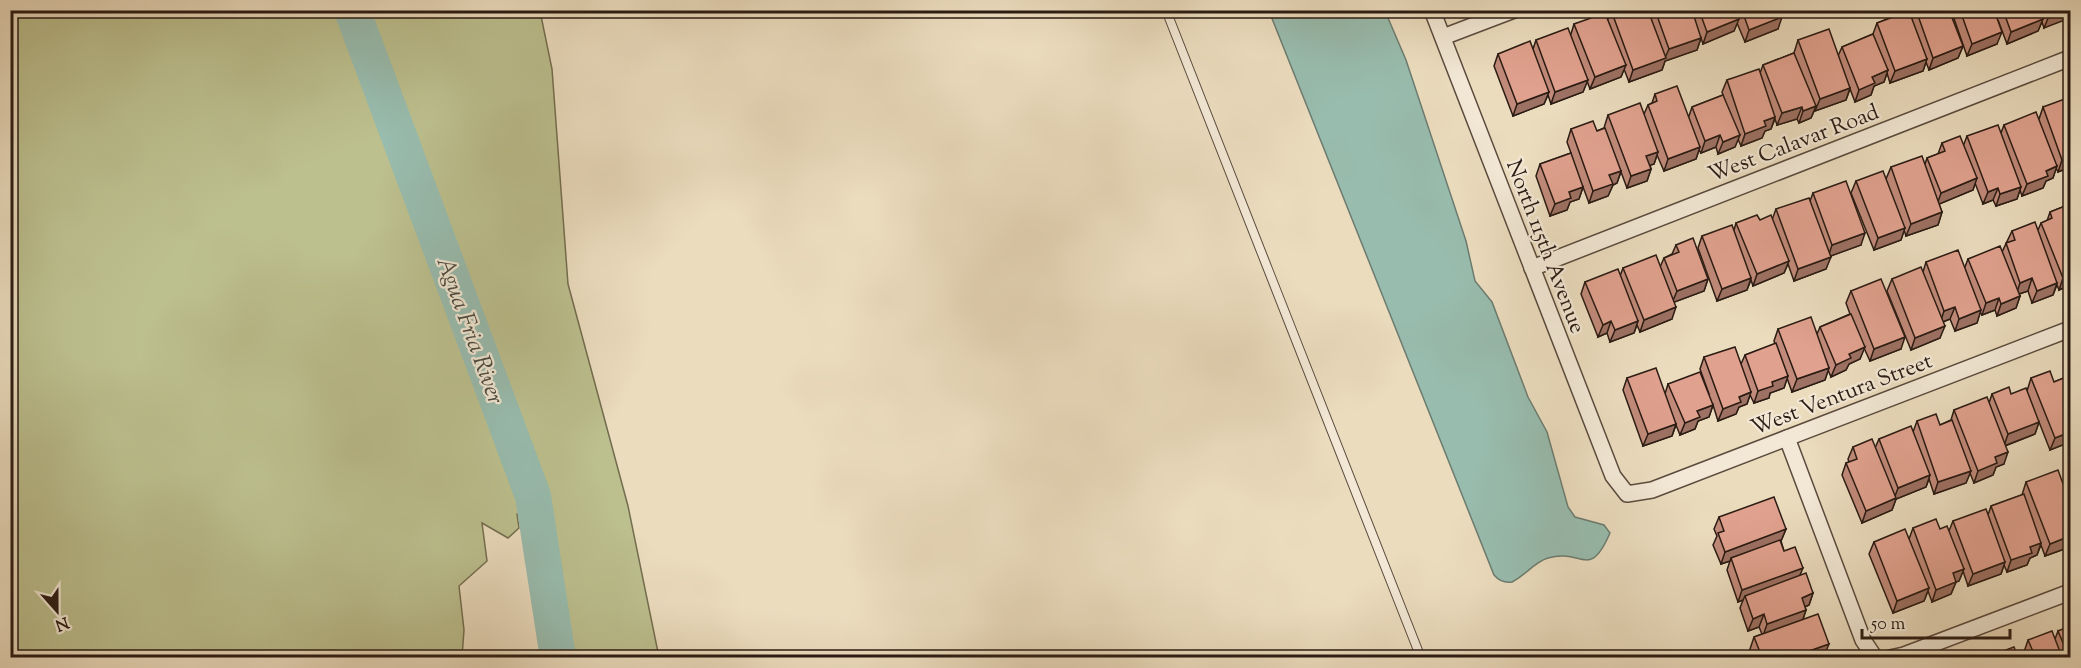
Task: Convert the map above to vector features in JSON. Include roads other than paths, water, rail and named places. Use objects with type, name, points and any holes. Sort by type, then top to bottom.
[{"type":"street","name":"North 115th Avenue","points":[[1432,10],[1613,476],[1627,494]]},
{"type":"street","points":[[1443,37],[1514,10]]},
{"type":"street","name":"West Calavar Road","points":[[1532,268],[2070,57]]},
{"type":"street","name":"West Ventura Street","points":[[1627,494],[1652,490],[2070,329]]},
{"type":"street","points":[[1787,438],[1863,640],[1875,657]]},
{"type":"street","points":[[1890,657],[1904,655],[2070,591]]},
{"type":"lane","points":[[1166,10],[1421,657]]},
{"type":"waterway","name":"Agua Fria River","points":[[352,10],[533,496],[558,658]]}]
